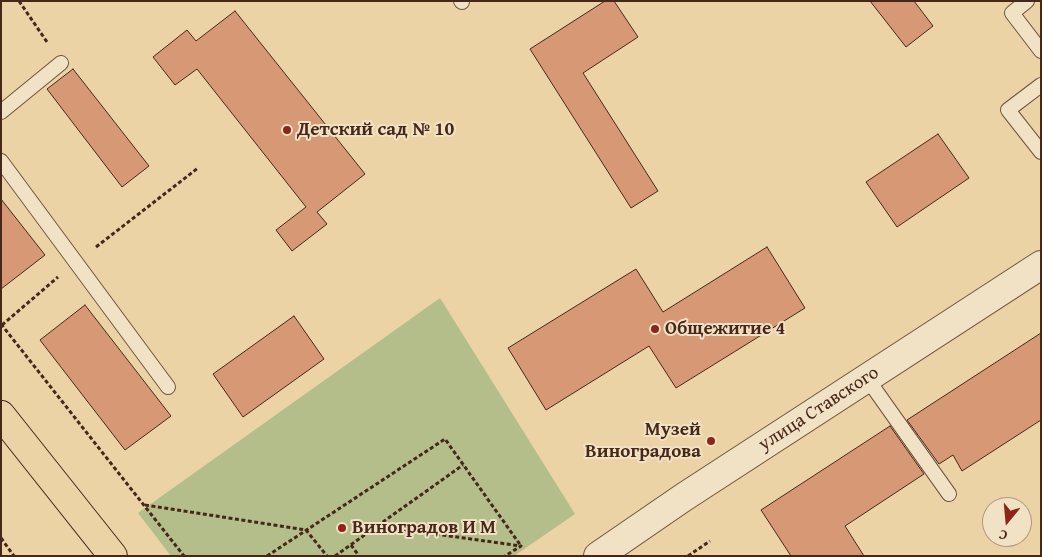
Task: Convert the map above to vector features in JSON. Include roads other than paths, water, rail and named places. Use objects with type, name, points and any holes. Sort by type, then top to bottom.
[{"type":"main road","points":[[1,415],[113,556]]},
{"type":"street","name":"улица Ставского","points":[[598,556],[866,377],[1041,264]]},
{"type":"lane","points":[[1027,1],[1012,13],[1041,51]]},
{"type":"lane","points":[[1,112],[61,62]]},
{"type":"lane","points":[[1041,85],[1008,110],[1041,152]]},
{"type":"lane","points":[[1,161],[74,263],[168,386]]},
{"type":"lane","points":[[866,377],[949,494]]},
{"type":"place","name":"Детский сад № 10","points":[[287,130]]},
{"type":"place","name":"Общежитие 4","points":[[655,329]]},
{"type":"place","name":"Музей Виноградова","points":[[711,441]]},
{"type":"place","name":"Виноградов И М","points":[[342,528]]}]
